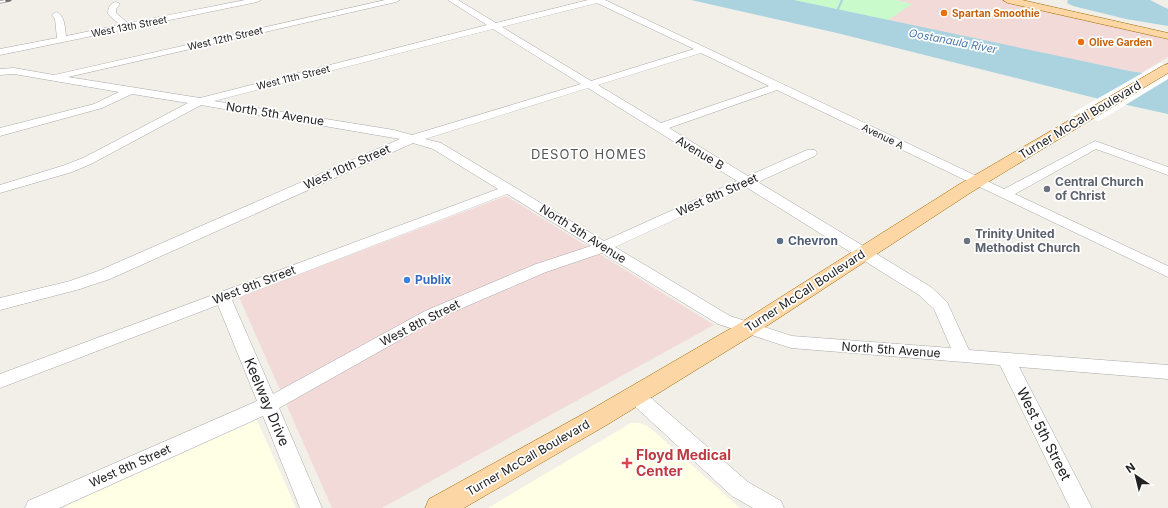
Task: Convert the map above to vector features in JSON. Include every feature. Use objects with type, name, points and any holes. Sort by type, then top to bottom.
[{"type":"main road","points":[[1008,0],[1168,35]]},
{"type":"main road","points":[[1015,0],[1168,35]]},
{"type":"main road","points":[[1032,0],[1168,30]]},
{"type":"main road","name":"Turner McCall Boulevard","points":[[439,508],[636,396],[748,328],[976,181],[1168,68]]},
{"type":"street","name":"West 13th Street","points":[[0,52],[258,0]]},
{"type":"street","name":"West 12th Street","points":[[53,77],[396,0]]},
{"type":"street","name":"Avenue B","points":[[452,0],[925,291],[938,302],[963,356]]},
{"type":"street","name":"West 11th Street","points":[[0,189],[67,169],[87,161],[202,101],[598,0]]},
{"type":"street","name":"Avenue A","points":[[598,0],[1168,272]]},
{"type":"street","points":[[116,4],[112,9],[112,14],[126,26]]},
{"type":"street","points":[[56,14],[59,19],[62,40]]},
{"type":"street","name":"West 10th Street","points":[[0,304],[74,285],[104,275],[403,142],[701,50]]},
{"type":"street","name":"North 5th Avenue","points":[[0,72],[14,71],[202,101],[394,134],[437,146],[724,320],[791,342],[1168,372]]},
{"type":"street","points":[[659,128],[778,86]]},
{"type":"street","points":[[0,132],[98,106],[131,90]]},
{"type":"street","points":[[1004,194],[1095,145],[1168,171]]},
{"type":"street","name":"West 8th Street","points":[[36,508],[268,405],[431,315],[541,268],[603,248],[811,153]]},
{"type":"street","name":"West 9th Street","points":[[0,381],[509,189]]},
{"type":"street","name":"Keelway Drive","points":[[223,297],[312,508]]},
{"type":"street","name":"West 5th Street","points":[[1006,359],[1081,508]]},
{"type":"street","points":[[636,396],[740,489],[773,508]]},
{"type":"shaded area","points":[[896,0],[1006,0],[1168,37],[1168,57],[1141,73],[987,42],[888,20],[911,4]]},
{"type":"shaded area","points":[[506,196],[714,325],[382,508],[332,508],[239,297]]},
{"type":"shaded area","points":[[257,420],[296,508],[67,508],[66,506]]},
{"type":"shaded area","name":"Floyd Medical Center","points":[[631,423],[639,423],[649,427],[740,508],[488,508]]},
{"type":"green space","points":[[794,0],[896,0],[912,4],[888,20]]},
{"type":"water","name":"Oostanaula River","points":[[691,0],[794,0],[1130,71],[1168,77],[1168,114],[1095,98],[837,33]]},
{"type":"water","points":[[1068,0],[1150,0],[1168,9],[1168,26],[1126,19],[1073,6],[1067,3]]},
{"type":"pier","points":[[1160,63],[1168,65],[1168,79],[1099,121],[1069,115]]},
{"type":"waterway","points":[[838,9],[842,0]]},
{"type":"railway","points":[[0,2],[10,0]]},
{"type":"place","name":"Spartan Smoothie","points":[[944,13]]},
{"type":"place","name":"Olive Garden","points":[[1081,42]]},
{"type":"place","name":"Central Church of Christ","points":[[1047,189]]},
{"type":"place","name":"Chevron","points":[[780,241]]},
{"type":"place","name":"Trinity United Methodist Church","points":[[967,241]]},
{"type":"place","name":"Publix","points":[[407,280]]},
{"type":"place","name":"Floyd Medical Center","points":[[627,463]]},
{"type":"district","name":"DESOTO HOMES","points":[[589,154]]}]
